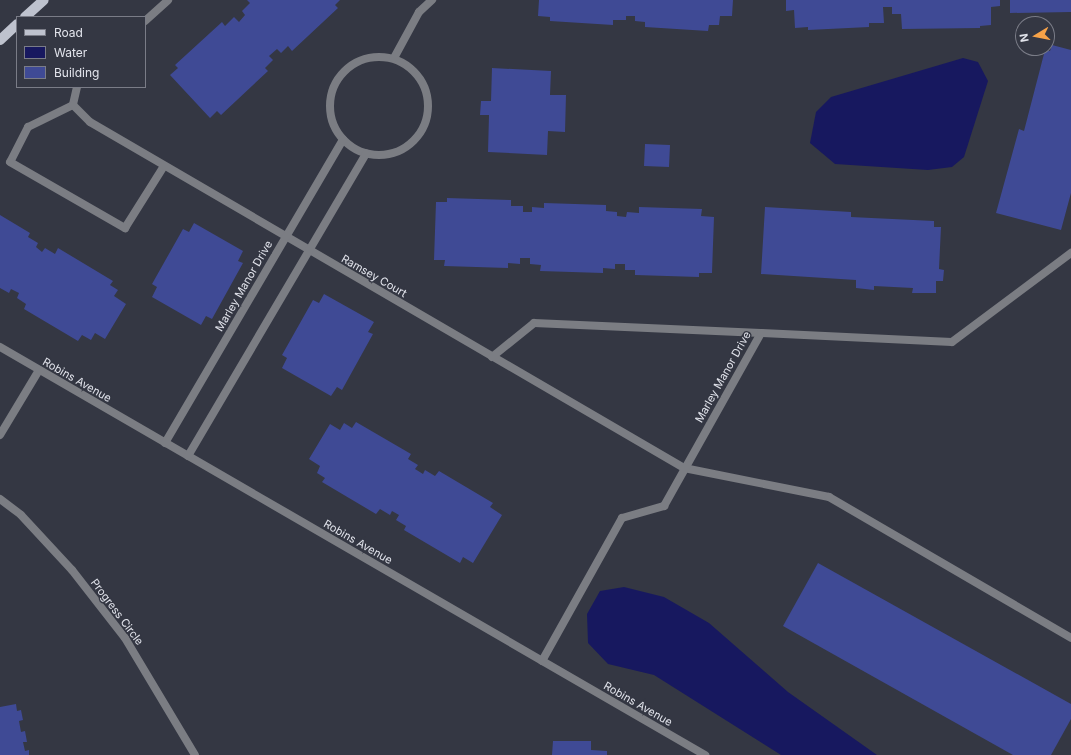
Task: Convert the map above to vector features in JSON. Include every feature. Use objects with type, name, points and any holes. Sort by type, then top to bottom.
[{"type":"main road","points":[[26,16],[44,0]]},
{"type":"main road","points":[[0,40],[16,25]]},
{"type":"street","points":[[146,20],[168,0]]},
{"type":"street","points":[[394,58],[419,12],[432,0]]},
{"type":"street","points":[[373,56],[394,58],[412,68],[424,84],[428,98],[427,119],[422,131],[410,145],[393,154],[366,154],[342,139],[332,121],[330,104],[334,86],[344,70],[357,61],[373,56]]},
{"type":"street","points":[[77,88],[73,105],[28,127],[10,162],[125,228],[164,166]]},
{"type":"street","name":"Ramsey Court","points":[[73,105],[90,122],[164,166],[684,468],[829,497],[1071,638]]},
{"type":"street","name":"Marley Manor Drive","points":[[165,443],[342,139]]},
{"type":"street","points":[[188,456],[307,250],[366,154]]},
{"type":"street","name":"Marley Manor Drive","points":[[542,661],[622,518],[664,506],[761,333],[952,342],[1071,253]]},
{"type":"street","points":[[492,357],[534,323],[761,333]]},
{"type":"street","name":"Robins Avenue","points":[[0,348],[705,755]]},
{"type":"street","points":[[0,435],[39,370]]},
{"type":"street","name":"Progress Circle","points":[[0,499],[21,515],[72,570],[125,638],[195,755]]},
{"type":"water","points":[[963,58],[978,62],[988,81],[964,157],[952,167],[928,170],[835,164],[810,143],[816,112],[831,97]]},
{"type":"water","points":[[624,587],[664,597],[709,623],[788,692],[877,755],[781,755],[654,675],[608,664],[588,643],[587,614],[600,591]]},
{"type":"building","points":[[247,0],[340,0],[335,5],[338,8],[292,51],[288,46],[281,53],[277,49],[269,56],[273,60],[265,68],[268,71],[221,115],[217,111],[210,118],[170,75],[178,68],[175,65],[222,22],[225,26],[234,17],[239,22],[245,15],[242,11],[250,3]]},
{"type":"building","points":[[539,0],[733,0],[732,16],[720,16],[719,25],[709,25],[708,31],[645,27],[645,22],[635,21],[635,16],[626,16],[626,20],[613,20],[613,25],[550,21],[550,17],[538,16]]},
{"type":"building","points":[[786,0],[1000,0],[1000,6],[991,7],[991,25],[980,26],[980,28],[902,29],[901,14],[892,14],[892,7],[883,7],[884,23],[869,23],[869,27],[808,30],[808,27],[795,28],[794,10],[786,11]]},
{"type":"building","points":[[1010,0],[1071,0],[1071,12],[1010,13]]},
{"type":"building","points":[[1055,46],[1071,50],[1071,193],[1061,230],[996,213],[1019,129],[1024,131],[1043,56],[1055,56]]},
{"type":"building","points":[[492,68],[551,71],[550,95],[566,95],[565,132],[548,131],[547,155],[488,152],[489,115],[480,115],[481,101],[491,101]]},
{"type":"building","points":[[645,144],[670,145],[669,167],[644,166]]},
{"type":"building","points":[[447,198],[511,200],[511,206],[523,206],[523,212],[532,212],[532,207],[544,208],[544,203],[606,205],[606,211],[617,212],[617,216],[626,217],[627,212],[639,213],[639,207],[702,209],[701,216],[714,217],[712,273],[699,273],[699,277],[635,275],[635,270],[625,270],[625,264],[615,264],[615,269],[603,268],[603,273],[540,271],[541,265],[530,264],[530,258],[520,258],[520,264],[508,263],[508,268],[444,266],[445,260],[434,260],[436,202],[447,202]]},
{"type":"building","points":[[765,207],[851,212],[851,217],[934,221],[934,227],[941,227],[939,269],[944,270],[943,281],[936,281],[936,293],[912,293],[913,288],[874,286],[874,290],[856,288],[856,280],[761,274]]},
{"type":"building","points":[[0,215],[30,233],[28,237],[38,243],[36,247],[42,252],[45,248],[55,254],[58,248],[113,281],[110,285],[118,290],[114,296],[126,304],[105,339],[95,333],[91,340],[82,335],[78,341],[24,309],[26,304],[17,298],[19,293],[11,289],[9,293],[0,288]]},
{"type":"building","points":[[194,223],[243,251],[238,261],[243,263],[212,319],[206,316],[201,325],[152,297],[157,287],[152,284],[183,229],[189,232]]},
{"type":"building","points":[[324,294],[374,322],[368,332],[373,334],[342,390],[337,387],[331,396],[282,368],[287,358],[282,355],[313,300],[319,303]]},
{"type":"building","points":[[356,422],[411,454],[408,459],[418,465],[415,469],[423,474],[425,470],[435,476],[439,471],[493,503],[490,507],[502,515],[473,563],[463,557],[460,563],[404,530],[406,526],[396,520],[399,515],[392,511],[390,515],[380,509],[376,514],[322,482],[325,478],[317,473],[320,466],[309,459],[330,424],[340,430],[344,423],[352,428]]},
{"type":"building","points":[[818,563],[1071,704],[1071,719],[1051,755],[1013,755],[783,626]]},
{"type":"building","points":[[16,704],[17,711],[21,710],[23,720],[19,721],[21,732],[25,731],[27,742],[23,742],[25,751],[29,750],[29,755],[0,755],[0,707]]},
{"type":"building","points":[[553,741],[591,741],[591,750],[607,751],[607,755],[552,755]]}]
